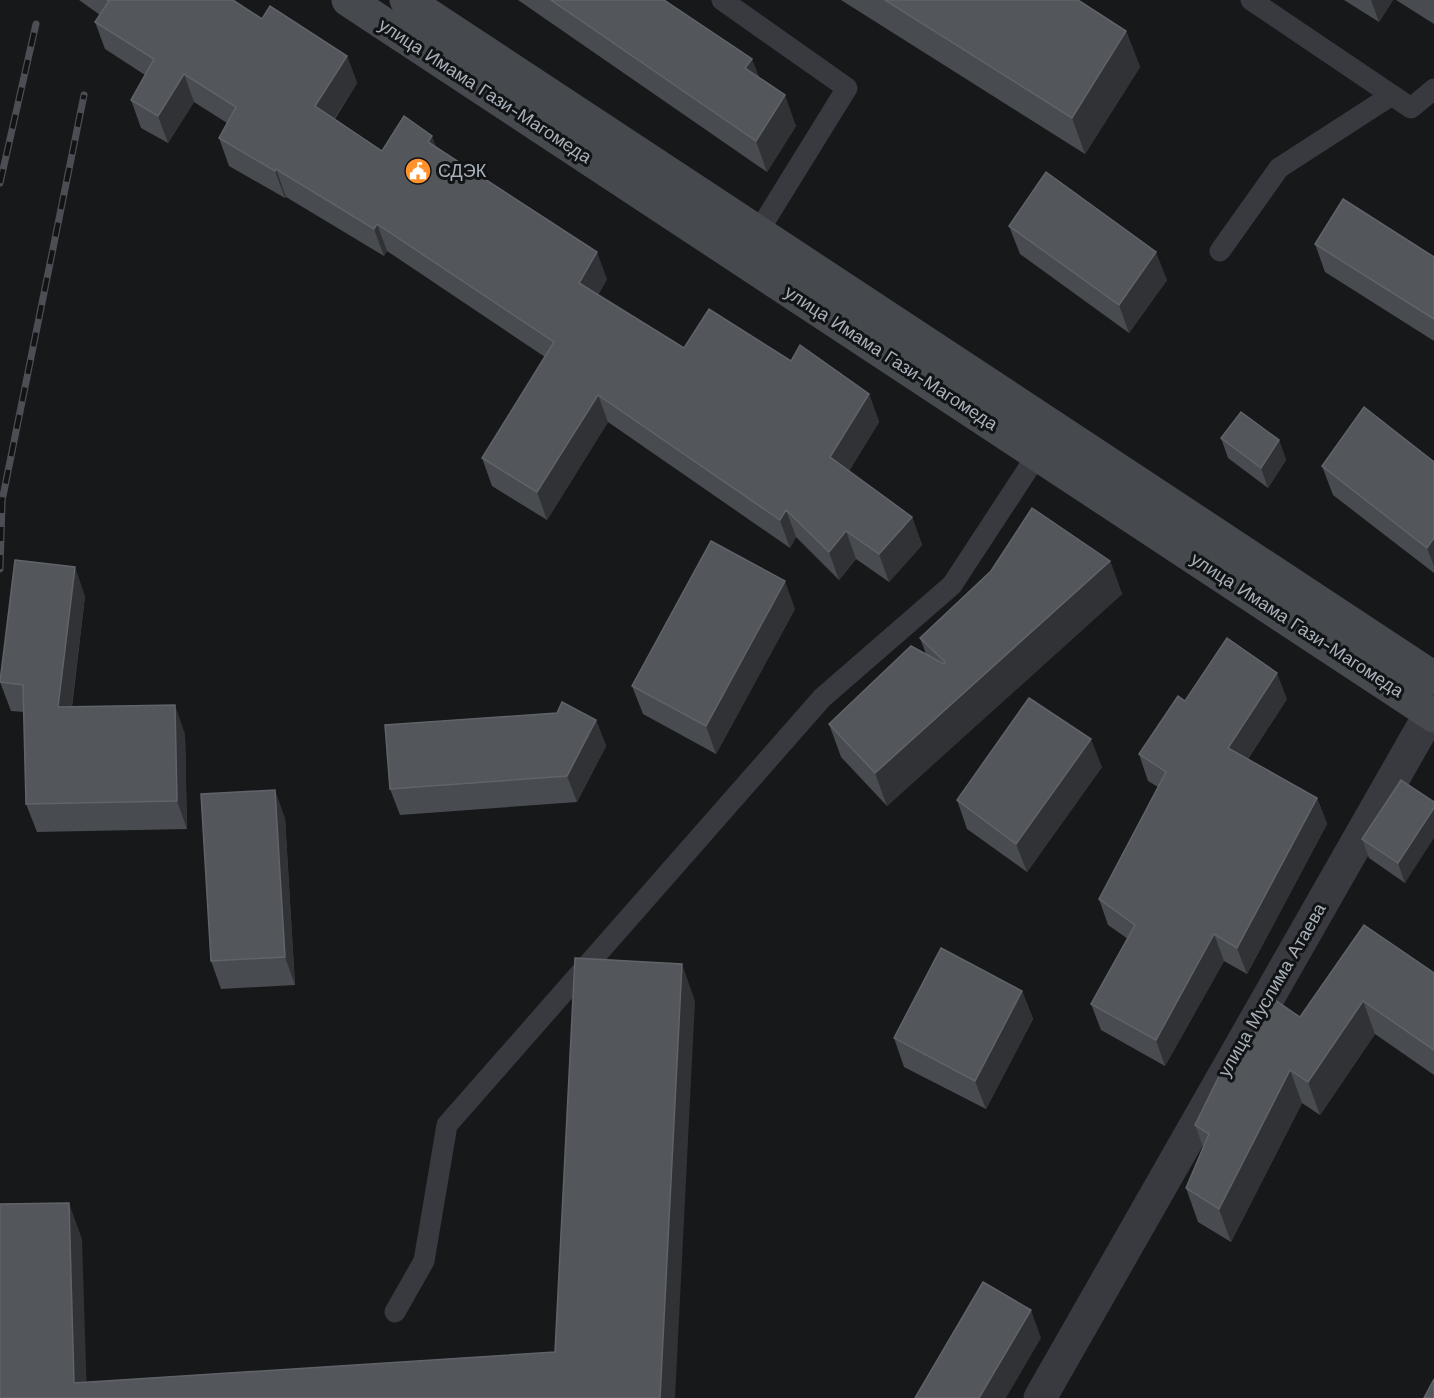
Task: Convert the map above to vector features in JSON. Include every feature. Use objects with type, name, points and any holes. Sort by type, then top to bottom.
[{"type":"main road","name":"улица Имама Гази-Магомеда","points":[[348,0],[1047,442],[1433,712]]},
{"type":"main road","points":[[406,0],[758,232],[1047,442],[1434,678]]},
{"type":"street","name":"улица Муслима Атаева","points":[[1040,1398],[1433,712]]},
{"type":"lane","points":[[722,0],[847,88],[758,232]]},
{"type":"lane","points":[[1251,0],[1411,108],[1434,88]]},
{"type":"lane","points":[[1220,251],[1279,168],[1392,96]]},
{"type":"lane","points":[[395,1312],[424,1261],[447,1125],[822,698],[952,585],[1047,442]]},
{"type":"building","points":[[107,0],[233,0],[262,19],[270,6],[347,56],[315,106],[382,151],[404,116],[432,136],[428,142],[597,252],[579,283],[684,348],[709,309],[791,361],[800,345],[869,394],[830,457],[912,517],[879,554],[846,531],[829,552],[786,510],[780,520],[598,395],[537,492],[482,458],[554,342],[377,224],[374,229],[276,169],[275,171],[219,138],[236,107],[184,74],[158,116],[131,100],[154,59],[95,22],[109,1]]},
{"type":"building","points":[[551,0],[664,0],[752,59],[745,68],[785,95],[756,141]]},
{"type":"building","points":[[885,0],[1078,0],[1126,31],[1072,118]]},
{"type":"building","points":[[1046,172],[1156,252],[1119,305],[1009,226]]},
{"type":"building","points":[[1343,199],[1434,257],[1434,319],[1315,244]]},
{"type":"building","points":[[1364,407],[1434,462],[1434,538],[1427,548],[1322,466]]},
{"type":"building","points":[[1241,412],[1279,440],[1261,468],[1221,438]]},
{"type":"building","points":[[1032,508],[1110,561],[875,773],[829,724],[911,646],[944,664],[945,662],[920,638],[991,571]]},
{"type":"building","points":[[711,541],[785,581],[706,726],[632,686]]},
{"type":"building","points":[[15,560],[75,567],[58,707],[175,705],[177,801],[26,804],[23,685],[0,682]]},
{"type":"building","points":[[1227,638],[1277,673],[1228,748],[1317,798],[1237,948],[1214,934],[1156,1040],[1091,1004],[1135,925],[1099,899],[1166,772],[1139,754],[1178,696],[1185,701]]},
{"type":"building","points":[[1029,698],[1091,739],[1016,844],[957,800]]},
{"type":"building","points":[[562,702],[596,720],[567,776],[390,789],[385,725],[557,713]]},
{"type":"building","points":[[1401,780],[1434,802],[1434,808],[1398,863],[1362,839]]},
{"type":"building","points":[[275,790],[285,957],[211,961],[201,794]]},
{"type":"building","points":[[1364,925],[1434,973],[1434,1050],[1363,1001],[1308,1082],[1290,1070],[1219,1209],[1186,1188],[1209,1134],[1195,1125],[1232,1050],[1241,1056],[1275,1000],[1300,1017]]},
{"type":"building","points":[[941,948],[1022,991],[975,1081],[894,1038]]},
{"type":"building","points":[[575,958],[682,964],[660,1398],[0,1398],[0,1204],[69,1203],[74,1383],[555,1352]]},
{"type":"building","points":[[983,1282],[1031,1310],[979,1398],[915,1398]]},
{"type":"building","points":[[1434,1379],[1434,1398],[1424,1398]]},
{"type":"railway","points":[[0,183],[36,24]]},
{"type":"railway","points":[[0,511],[84,95]]},
{"type":"railway","points":[[0,569],[2,503]]},
{"type":"place","name":"СДЭК","points":[[418,171]]}]
